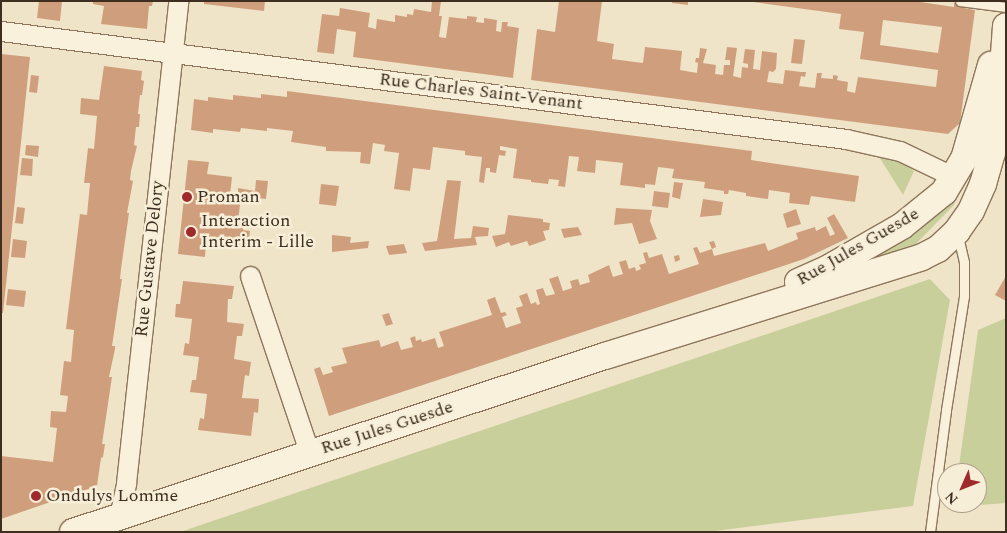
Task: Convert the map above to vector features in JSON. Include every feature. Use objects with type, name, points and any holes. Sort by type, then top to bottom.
[{"type":"street","name":"Rue Gustave Delory","points":[[119,517],[127,474],[178,1]]},
{"type":"street","points":[[954,177],[964,159],[972,138],[1006,14]]},
{"type":"street","points":[[957,220],[971,210],[983,184],[990,160],[1005,60],[1006,26]]},
{"type":"street","name":"Rue Charles Saint-Venant","points":[[1,31],[846,139],[900,151],[954,177]]},
{"type":"street","name":"Rue Jules Guesde","points":[[73,532],[938,249],[957,220],[965,187],[961,181],[954,177],[944,192],[902,226],[827,269],[702,325]]},
{"type":"street","points":[[250,276],[310,454]]},
{"type":"lane","points":[[960,1],[1006,7]]},
{"type":"lane","points":[[930,532],[946,410],[964,296],[964,262],[957,220]]},
{"type":"green space","points":[[876,152],[896,157],[914,171],[903,195]]},
{"type":"green space","points":[[953,194],[955,199],[954,205],[908,252],[844,266]]},
{"type":"green space","points":[[930,279],[950,300],[913,506],[707,532],[180,532]]},
{"type":"green space","points":[[1006,318],[1006,503],[987,504],[987,463],[959,463],[978,330]]},
{"type":"building","points":[[39,1],[62,1],[60,21],[37,18]]},
{"type":"building","points":[[93,1],[153,1],[152,6],[149,6],[147,29],[101,24],[104,6],[93,4]]},
{"type":"building","points":[[204,1],[265,1],[264,11],[204,4]]},
{"type":"building","points":[[432,1],[441,1],[439,16],[442,16],[439,37],[446,38],[449,17],[467,19],[467,16],[477,17],[476,22],[484,23],[484,18],[497,20],[496,31],[501,32],[502,22],[508,22],[507,26],[519,28],[513,78],[353,57],[356,32],[337,29],[334,54],[317,52],[322,14],[339,16],[340,8],[370,13],[368,27],[376,29],[377,19],[395,22],[395,15],[407,17],[407,14],[413,15],[414,9],[431,12]]},
{"type":"building","points":[[559,1],[602,1],[597,41],[614,44],[612,59],[643,63],[645,47],[682,51],[680,70],[697,73],[698,63],[695,62],[696,58],[699,58],[700,48],[707,49],[703,63],[716,65],[715,74],[723,75],[724,65],[730,65],[730,60],[725,60],[727,47],[737,48],[733,76],[741,78],[742,67],[748,68],[748,64],[743,63],[745,49],[755,50],[753,69],[760,70],[762,51],[777,53],[776,69],[773,72],[769,71],[767,82],[783,84],[785,70],[806,72],[805,77],[801,76],[799,86],[815,88],[817,73],[822,73],[821,78],[833,79],[833,75],[838,76],[837,80],[848,82],[847,91],[855,93],[858,77],[936,87],[938,70],[860,59],[864,32],[839,29],[841,14],[746,1],[914,1],[954,7],[954,3],[965,4],[964,8],[975,10],[960,123],[948,134],[531,80],[537,29],[555,32]],"holes":[[[883,20],[942,27],[938,53],[880,45]]]},
{"type":"building","points":[[672,1],[688,1],[688,5],[672,3]]},
{"type":"building","points":[[794,39],[805,40],[802,64],[791,63]]},
{"type":"building","points":[[1,54],[30,57],[3,313],[1,313]]},
{"type":"building","points":[[104,66],[142,71],[141,80],[144,81],[142,95],[140,95],[139,127],[136,127],[134,145],[137,146],[131,171],[130,180],[133,181],[127,213],[129,213],[120,279],[122,279],[112,346],[115,346],[115,349],[109,377],[112,377],[102,444],[105,444],[97,486],[1,519],[1,456],[53,462],[57,428],[50,427],[51,411],[66,412],[68,396],[60,395],[64,361],[71,362],[74,330],[66,329],[80,214],[87,215],[90,183],[84,183],[88,148],[94,149],[97,116],[80,114],[81,98],[99,100]]},
{"type":"building","points":[[31,75],[39,76],[37,93],[29,92]]},
{"type":"building","points":[[287,91],[752,151],[751,160],[859,176],[855,202],[811,196],[809,205],[789,203],[790,193],[769,190],[768,199],[746,196],[746,193],[729,190],[728,194],[724,194],[724,191],[704,188],[705,182],[672,178],[674,169],[658,167],[655,185],[645,184],[645,188],[620,185],[623,163],[596,160],[595,173],[577,171],[579,157],[569,156],[565,187],[558,186],[559,180],[549,179],[548,184],[531,182],[531,180],[513,178],[517,149],[500,146],[500,150],[506,151],[505,156],[499,155],[496,173],[490,172],[490,168],[486,168],[484,183],[479,182],[482,157],[465,155],[465,151],[433,147],[430,170],[413,168],[410,191],[394,189],[399,153],[384,151],[385,145],[373,143],[370,164],[360,163],[361,152],[326,151],[326,147],[291,142],[293,131],[241,128],[240,132],[213,129],[213,133],[191,130],[194,99],[208,101],[208,97],[233,100],[233,95],[261,98],[261,94],[287,97]]},
{"type":"building","points":[[26,145],[39,146],[38,157],[25,155]]},
{"type":"building","points":[[22,158],[33,159],[32,176],[20,175]]},
{"type":"building","points":[[188,160],[209,162],[207,174],[232,177],[230,195],[238,195],[238,188],[255,191],[256,180],[268,181],[266,199],[241,196],[238,222],[244,222],[243,230],[250,231],[248,248],[206,243],[205,257],[178,254]]},
{"type":"building","points":[[447,180],[461,181],[454,239],[471,238],[473,226],[489,228],[488,236],[475,237],[477,245],[425,251],[422,243],[437,241]]},
{"type":"building","points":[[674,182],[683,183],[680,199],[672,197]]},
{"type":"building","points":[[321,184],[339,186],[336,206],[319,204]]},
{"type":"building","points":[[654,191],[670,193],[668,208],[652,206]]},
{"type":"building","points":[[703,199],[723,202],[721,215],[700,217]]},
{"type":"building","points":[[17,207],[25,208],[23,224],[15,223]]},
{"type":"building","points":[[616,208],[652,210],[650,221],[657,239],[639,244],[632,223],[614,225]]},
{"type":"building","points":[[796,209],[801,224],[787,228],[783,214]]},
{"type":"building","points":[[834,214],[848,238],[804,259],[329,416],[314,369],[320,367],[323,375],[333,372],[331,367],[347,363],[342,348],[379,340],[381,347],[398,341],[401,350],[413,347],[410,338],[415,336],[416,341],[421,339],[422,342],[435,338],[438,348],[444,346],[439,332],[492,315],[487,300],[495,297],[501,313],[505,312],[507,315],[502,317],[506,328],[521,323],[516,308],[523,306],[519,296],[527,293],[531,304],[536,302],[537,305],[540,304],[536,290],[543,288],[546,296],[555,294],[549,279],[558,276],[563,291],[572,288],[570,281],[578,279],[580,285],[590,282],[588,275],[609,265],[613,277],[623,274],[619,262],[626,260],[629,269],[635,267],[636,271],[641,269],[639,265],[646,263],[643,253],[647,252],[649,258],[662,254],[669,274],[699,264],[693,248],[697,247],[700,253],[712,249],[714,256],[765,243],[768,251],[798,239],[796,233],[815,227],[816,231],[826,226],[830,236],[835,234],[827,218]]},
{"type":"building","points":[[508,215],[543,219],[543,222],[550,223],[549,230],[543,231],[546,240],[529,246],[527,241],[511,246],[509,242],[496,247],[492,236],[505,234]]},
{"type":"building","points":[[578,227],[582,235],[564,238],[561,229]]},
{"type":"building","points":[[332,235],[351,237],[350,243],[369,241],[368,248],[332,252]]},
{"type":"building","points":[[13,239],[27,241],[25,258],[11,257]]},
{"type":"building","points":[[714,241],[716,247],[712,249],[709,242]]},
{"type":"building","points":[[404,244],[407,253],[389,255],[386,246]]},
{"type":"building","points":[[679,255],[680,260],[675,262],[674,256]]},
{"type":"building","points":[[1006,276],[1006,301],[995,295]]},
{"type":"building","points":[[183,281],[234,286],[232,299],[228,299],[227,322],[244,324],[242,336],[237,336],[234,359],[251,362],[249,376],[245,375],[242,398],[259,399],[258,413],[254,412],[251,436],[198,430],[200,418],[204,419],[207,394],[190,392],[192,380],[196,380],[199,357],[183,355],[185,343],[189,344],[192,319],[175,317],[176,304],[180,304]]},
{"type":"building","points":[[8,289],[26,291],[24,307],[6,305]]},
{"type":"building","points":[[389,313],[393,324],[386,326],[382,315]]},
{"type":"place","name":"Proman","points":[[187,197]]},
{"type":"place","name":"Interaction Interim - Lille","points":[[191,232]]},
{"type":"place","name":"Ondulys Lomme","points":[[36,496]]}]
